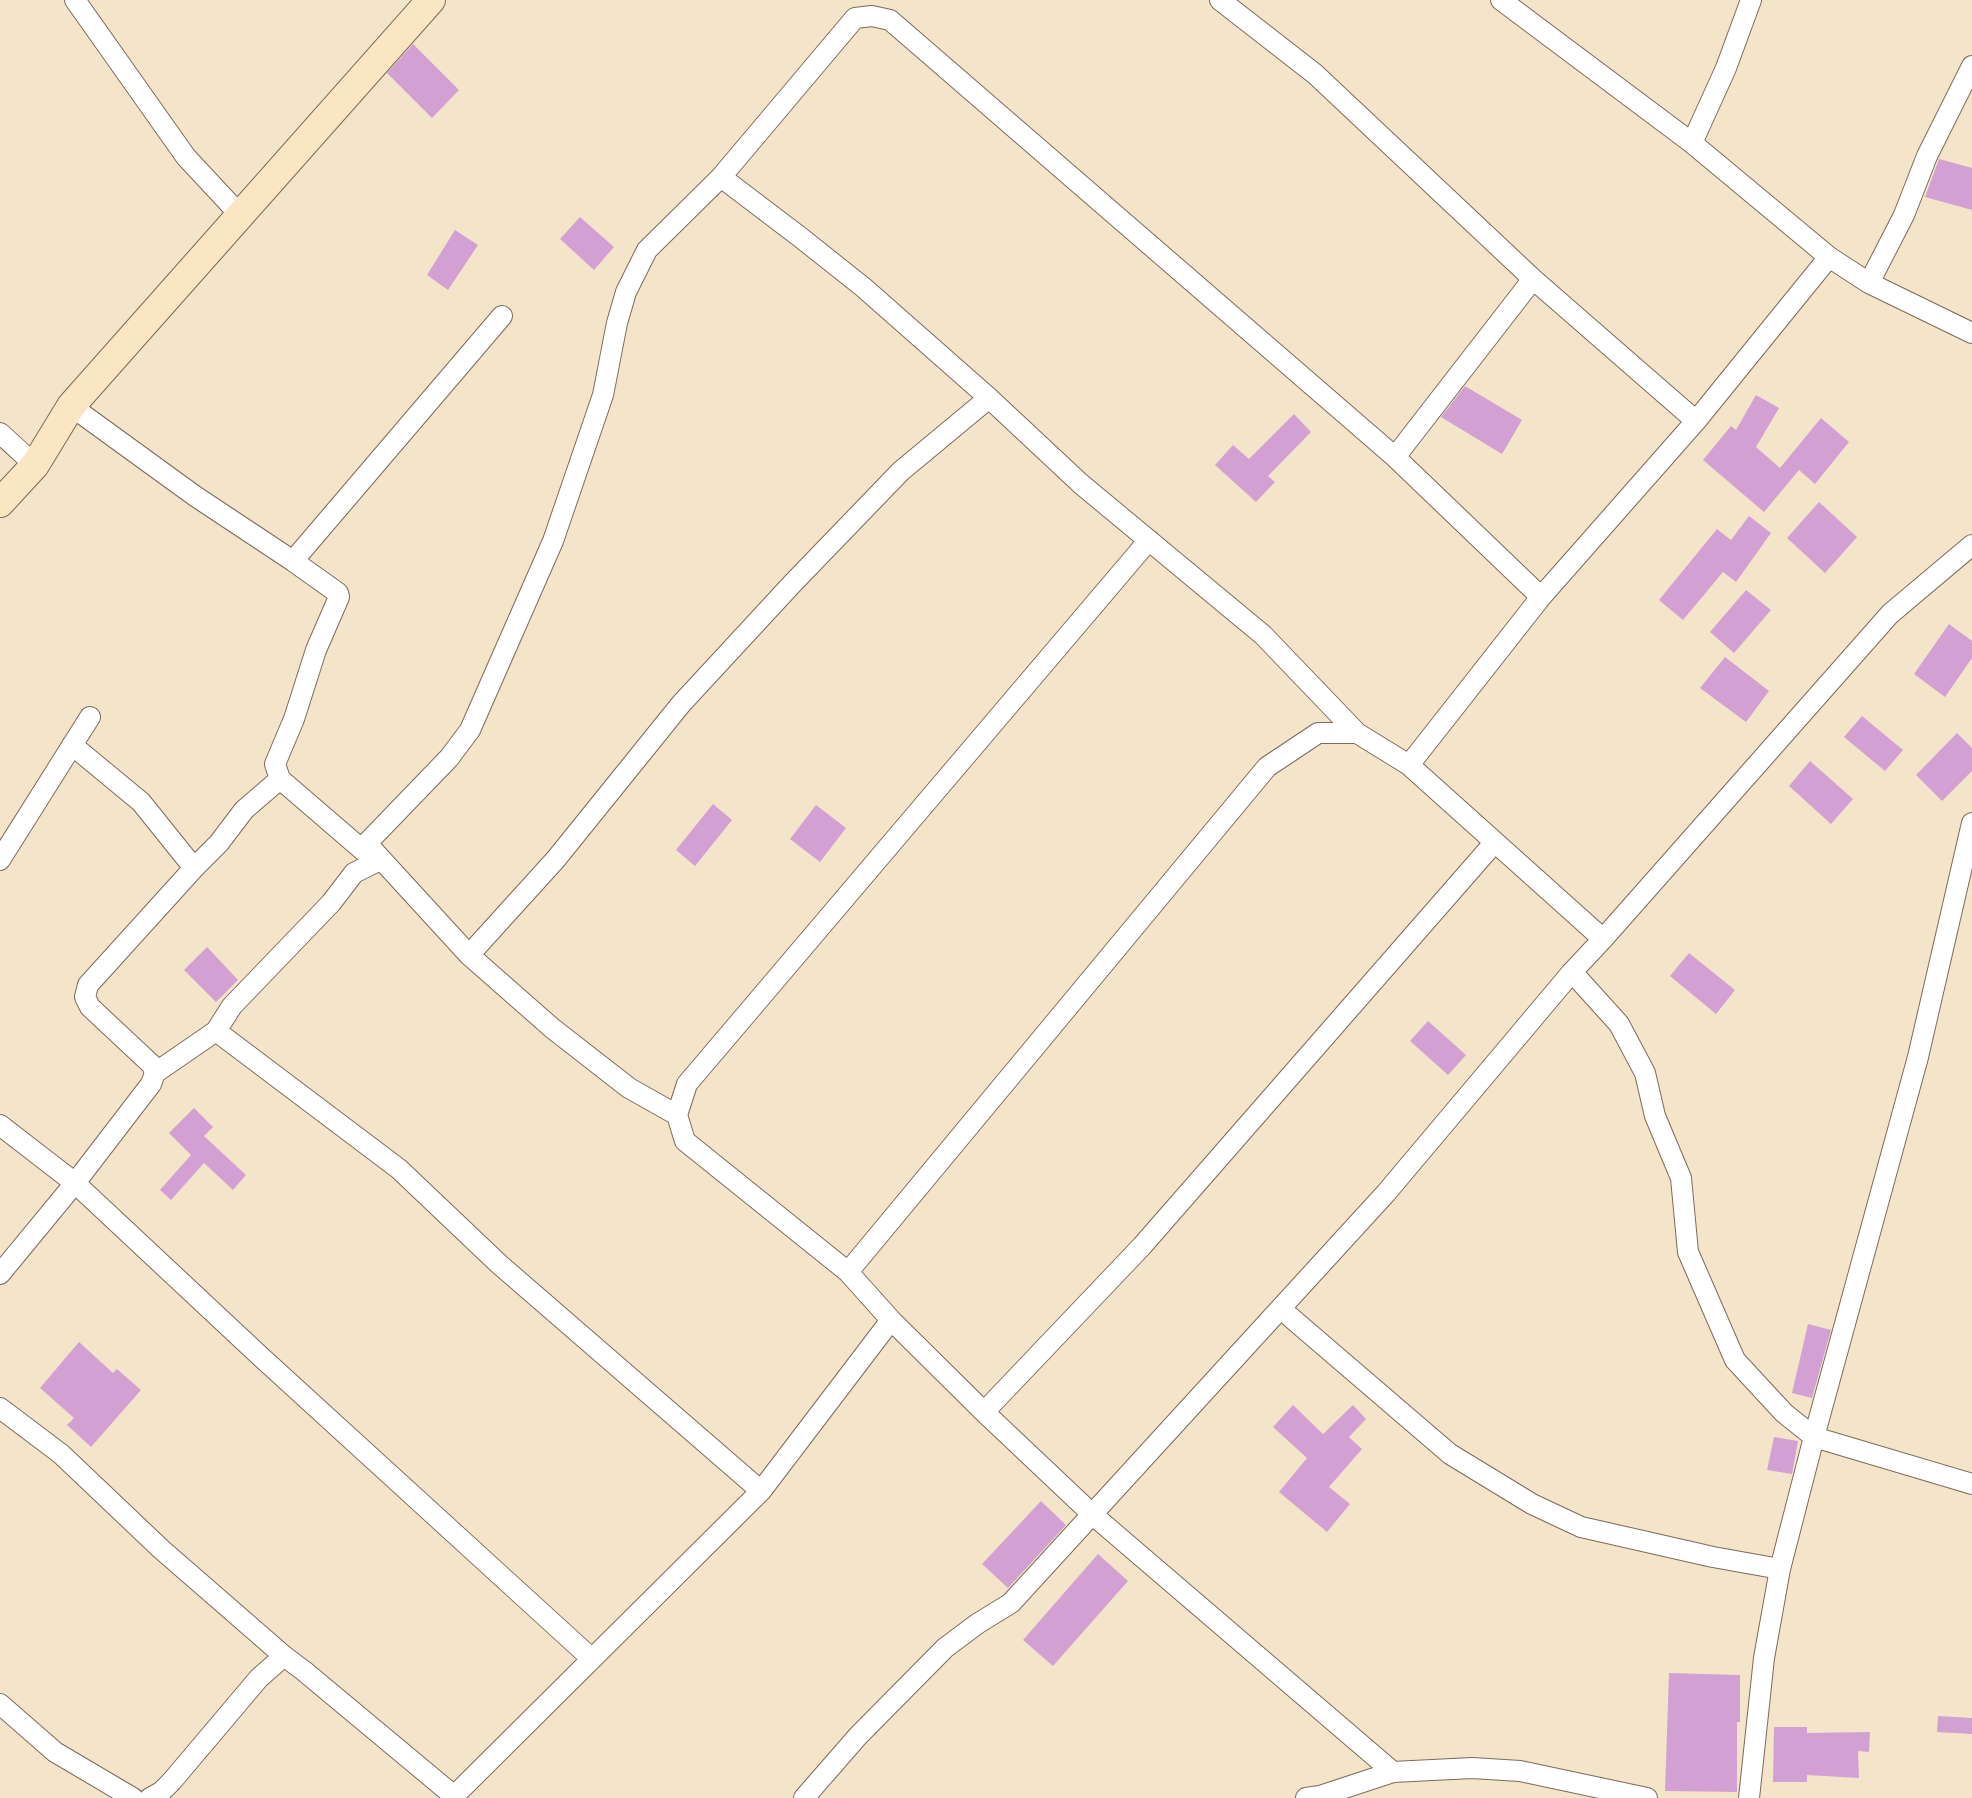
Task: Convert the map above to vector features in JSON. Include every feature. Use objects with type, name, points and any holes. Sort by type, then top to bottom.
[{"type":"main road","points":[[0,503],[35,465],[71,406],[431,0]]},
{"type":"street","points":[[75,0],[186,157],[241,216]]},
{"type":"street","points":[[1220,0],[1315,74],[1533,279],[1696,421]]},
{"type":"street","points":[[1501,0],[1692,144],[1829,257],[1869,283],[1972,333]]},
{"type":"street","points":[[1692,144],[1726,68],[1751,0]]},
{"type":"street","points":[[367,843],[449,758],[470,730],[553,541],[603,395],[617,323],[626,292],[647,250],[721,177],[854,18],[872,16],[890,20],[1396,457],[1541,597]]},
{"type":"street","points":[[1869,283],[1904,215],[1927,156],[1972,66]]},
{"type":"street","points":[[721,177],[800,236],[863,287],[989,398],[1081,484],[1263,635],[1356,733],[1409,765],[1602,940]]},
{"type":"street","points":[[1409,765],[1541,597],[1696,421],[1829,257]]},
{"type":"street","points":[[1396,457],[1533,279]]},
{"type":"street","points":[[294,561],[502,316]]},
{"type":"street","points":[[469,955],[556,859],[681,704],[766,612],[901,471],[989,398]]},
{"type":"street","points":[[71,406],[195,496],[294,561],[338,593],[339,597],[316,650],[294,719],[275,764],[280,779],[376,862]]},
{"type":"street","points":[[0,433],[35,465]]},
{"type":"street","points":[[1149,540],[687,1084],[677,1115],[685,1141],[848,1272],[892,1320],[984,1412],[1094,1515],[1393,1772]]},
{"type":"street","points":[[804,1798],[858,1736],[945,1648],[977,1624],[1011,1603],[1094,1515],[1386,1193],[1572,972],[1890,614],[1972,545]]},
{"type":"street","points":[[0,860],[90,717]]},
{"type":"street","points":[[848,1272],[1267,767],[1318,733],[1356,733]]},
{"type":"street","points":[[72,745],[141,802],[194,868]]},
{"type":"street","points":[[155,1073],[152,1065],[90,1007],[85,997],[88,985],[219,843],[244,810],[280,779]]},
{"type":"street","points":[[1749,1798],[1764,1658],[1780,1569],[1814,1437],[1918,1057],[1972,823]]},
{"type":"street","points":[[367,843],[376,862]]},
{"type":"street","points":[[367,843],[469,955],[552,1028],[629,1088],[677,1115]]},
{"type":"street","points":[[984,1412],[1142,1246],[1494,843]]},
{"type":"street","points":[[0,1274],[75,1183],[151,1084],[155,1073],[216,1031],[232,1006],[331,903],[354,873],[376,862]]},
{"type":"street","points":[[1572,972],[1619,1024],[1645,1073],[1655,1116],[1681,1178],[1688,1252],[1735,1360],[1784,1414],[1814,1437],[1972,1484]]},
{"type":"street","points":[[216,1031],[399,1169],[499,1264],[761,1491]]},
{"type":"street","points":[[0,1125],[75,1183],[260,1356],[592,1659]]},
{"type":"street","points":[[1281,1309],[1450,1454],[1532,1504],[1580,1527],[1713,1557],[1780,1569]]},
{"type":"street","points":[[0,1408],[61,1454],[161,1549],[284,1656],[453,1797],[761,1491],[892,1320]]},
{"type":"street","points":[[150,1798],[161,1792],[172,1781],[259,1678],[284,1656]]},
{"type":"street","points":[[0,1704],[55,1752],[133,1798]]},
{"type":"street","points":[[1306,1798],[1320,1796],[1393,1772],[1472,1768],[1520,1771],[1647,1798]]},
{"type":"building","points":[[413,44],[459,90],[432,118],[387,73]]},
{"type":"building","points":[[1939,159],[1972,168],[1972,210],[1925,197]]},
{"type":"building","points":[[580,217],[614,247],[594,270],[560,239]]},
{"type":"building","points":[[455,230],[478,245],[448,290],[427,275]]},
{"type":"building","points":[[1465,386],[1522,420],[1502,454],[1441,417]]},
{"type":"building","points":[[1756,395],[1779,408],[1756,447],[1780,468],[1821,418],[1849,442],[1815,484],[1799,470],[1764,512],[1703,460],[1731,426],[1736,430]]},
{"type":"building","points":[[1294,414],[1311,432],[1268,476],[1275,482],[1256,502],[1215,465],[1233,445],[1249,459]]},
{"type":"building","points":[[1819,502],[1857,537],[1825,573],[1787,538]]},
{"type":"building","points":[[1749,516],[1771,533],[1736,582],[1723,572],[1683,620],[1659,600],[1717,529],[1731,540]]},
{"type":"building","points":[[1746,590],[1771,610],[1734,653],[1710,632]]},
{"type":"building","points":[[1949,624],[1972,641],[1972,658],[1945,697],[1914,674]]},
{"type":"building","points":[[1725,657],[1769,691],[1746,722],[1700,688]]},
{"type":"building","points":[[1862,716],[1903,750],[1885,771],[1844,737]]},
{"type":"building","points":[[1957,733],[1972,748],[1972,771],[1942,801],[1916,775]]},
{"type":"building","points":[[1810,761],[1853,799],[1831,824],[1789,786]]},
{"type":"building","points":[[713,804],[732,820],[695,866],[676,850]]},
{"type":"building","points":[[816,805],[846,828],[820,862],[790,839]]},
{"type":"building","points":[[207,947],[238,980],[216,1002],[184,970]]},
{"type":"building","points":[[1689,953],[1735,990],[1716,1014],[1670,976]]},
{"type":"building","points":[[1428,1021],[1466,1055],[1448,1075],[1410,1041]]},
{"type":"building","points":[[194,1108],[213,1127],[204,1136],[246,1175],[233,1190],[204,1163],[171,1200],[160,1190],[191,1155],[169,1133]]},
{"type":"building","points":[[1808,1324],[1831,1330],[1812,1398],[1792,1393]]},
{"type":"building","points":[[79,1342],[113,1373],[117,1369],[141,1390],[91,1447],[67,1425],[74,1418],[40,1388]]},
{"type":"building","points":[[1293,1405],[1323,1434],[1353,1405],[1366,1419],[1349,1437],[1362,1449],[1329,1487],[1350,1504],[1327,1532],[1279,1492],[1307,1458],[1273,1427]]},
{"type":"building","points":[[1774,1437],[1798,1441],[1792,1474],[1767,1470]]},
{"type":"building","points":[[1041,1501],[1066,1525],[1008,1588],[982,1564]]},
{"type":"building","points":[[1098,1554],[1128,1581],[1053,1666],[1023,1640]]},
{"type":"building","points":[[1669,1673],[1740,1675],[1740,1722],[1737,1722],[1737,1792],[1665,1791]]},
{"type":"building","points":[[1938,1716],[1972,1718],[1972,1734],[1937,1732]]},
{"type":"building","points":[[1774,1727],[1807,1727],[1807,1733],[1870,1732],[1869,1752],[1858,1751],[1859,1778],[1807,1775],[1807,1782],[1773,1782]]}]
